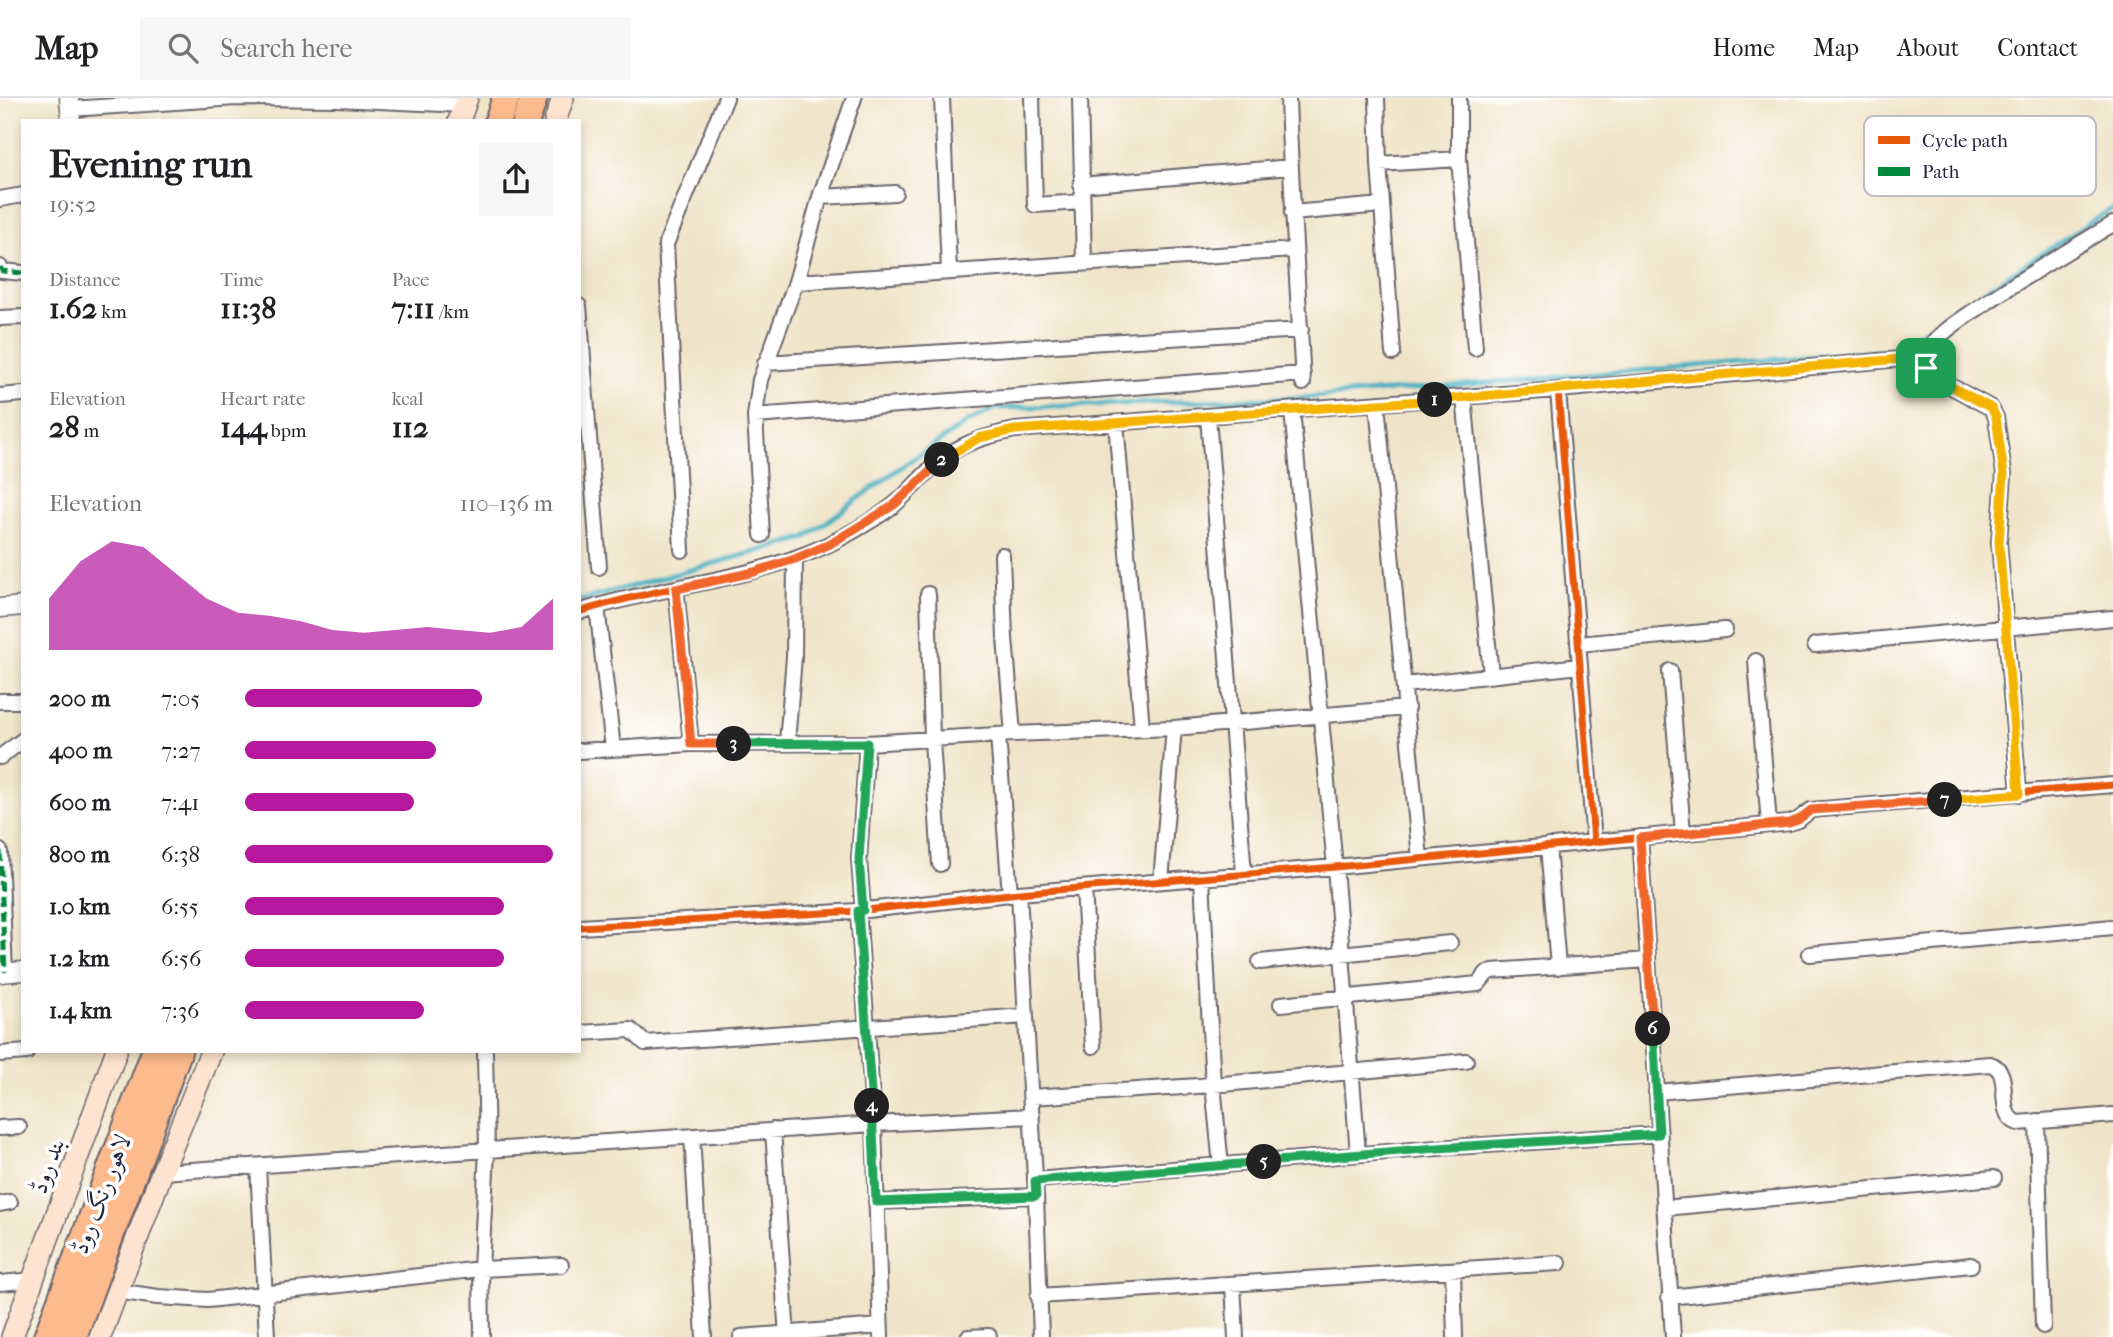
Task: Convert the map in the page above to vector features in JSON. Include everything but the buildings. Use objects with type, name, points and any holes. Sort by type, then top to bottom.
[{"type":"highway","points":[[499,119],[506,98]]},
{"type":"highway","points":[[527,119],[534,98]]},
{"type":"highway","name":"لاہور رنگ روڈ","points":[[47,1337],[155,1053]]},
{"type":"highway","name":"لاہور رنگ روڈ","points":[[73,1337],[178,1053]]},
{"type":"main road","points":[[556,119],[563,98]]},
{"type":"main road","name":"بند روڈ","points":[[12,1337],[116,1053]]},
{"type":"main road","points":[[100,1337],[211,1053]]},
{"type":"street","points":[[70,109],[236,98],[336,99],[464,108]]},
{"type":"street","points":[[682,550],[666,244],[726,98]]},
{"type":"street","points":[[762,535],[755,416],[760,380],[796,282],[820,197],[855,98]]},
{"type":"street","points":[[942,98],[949,272]]},
{"type":"street","points":[[1032,98],[1035,205],[1082,202]]},
{"type":"street","points":[[1080,98],[1084,263]]},
{"type":"street","points":[[755,416],[1303,379],[1292,213],[1288,98]]},
{"type":"street","points":[[1377,98],[1379,164],[1393,353]]},
{"type":"street","points":[[1459,98],[1460,159],[1475,348]]},
{"type":"street","points":[[1379,164],[1460,159]]},
{"type":"street","points":[[1081,185],[1290,167]]},
{"type":"street","points":[[820,197],[895,192]]},
{"type":"street","points":[[0,198],[21,195]]},
{"type":"street","points":[[1292,213],[1382,205]]},
{"type":"street","points":[[2019,794],[2004,628],[1999,542],[2004,474],[1996,417],[1991,408],[1932,376],[1923,357],[1931,343],[1944,331],[2029,274],[2113,224]]},
{"type":"street","points":[[796,282],[1294,250]]},
{"type":"street","points":[[0,267],[2,271],[21,273]]},
{"type":"street","points":[[0,318],[21,317]]},
{"type":"street","points":[[765,363],[1301,330]]},
{"type":"street","points":[[581,332],[599,567]]},
{"type":"street","points":[[581,611],[638,595],[754,572],[795,559],[830,544],[894,505],[946,456],[979,438],[1015,430],[1559,390],[1923,357]]},
{"type":"street","points":[[1559,390],[1594,842]]},
{"type":"street","points":[[0,396],[21,394]]},
{"type":"street","points":[[1464,397],[1491,675]]},
{"type":"street","points":[[1377,404],[1420,859]]},
{"type":"street","points":[[1292,411],[1335,867],[1358,1154]]},
{"type":"street","points":[[1208,417],[1244,874]]},
{"type":"street","points":[[1116,423],[1142,728]]},
{"type":"street","points":[[1002,555],[1013,734]]},
{"type":"street","points":[[787,743],[794,657],[795,559]]},
{"type":"street","points":[[676,589],[691,744]]},
{"type":"street","points":[[928,594],[932,740],[940,864]]},
{"type":"street","points":[[0,608],[21,606]]},
{"type":"street","points":[[597,606],[614,749]]},
{"type":"street","points":[[1815,645],[2113,618]]},
{"type":"street","points":[[1578,644],[1725,630]]},
{"type":"street","points":[[1756,661],[1769,825]]},
{"type":"street","points":[[1404,685],[1580,666]]},
{"type":"street","points":[[1670,671],[1683,833]]},
{"type":"street","points":[[0,701],[21,701]]},
{"type":"street","points":[[581,751],[691,744],[867,743],[1174,728],[1406,708]]},
{"type":"street","points":[[1161,881],[1174,728]]},
{"type":"street","points":[[998,735],[1026,1016],[1041,1337]]},
{"type":"street","points":[[0,757],[21,741]]},
{"type":"street","points":[[741,1337],[881,1331],[874,1124],[860,910],[859,859],[867,743]]},
{"type":"street","points":[[581,927],[860,910],[1335,867],[1769,825],[1798,820],[1811,810],[2113,785]]},
{"type":"street","points":[[1640,838],[1673,1337]]},
{"type":"street","points":[[1548,846],[1558,967]]},
{"type":"street","points":[[0,851],[9,972]]},
{"type":"street","points":[[1202,878],[1213,1085],[1221,1166]]},
{"type":"street","points":[[1084,888],[1093,1046]]},
{"type":"street","points":[[1810,954],[2113,927]]},
{"type":"street","points":[[1260,962],[1450,943]]},
{"type":"street","points":[[1282,1004],[1478,984],[1492,971],[1648,960]]},
{"type":"street","points":[[581,1033],[631,1030],[645,1043],[1026,1016]]},
{"type":"street","points":[[0,1054],[21,1052]]},
{"type":"street","points":[[482,1337],[481,1269],[487,1150],[485,1053]]},
{"type":"street","points":[[1031,1097],[1213,1085],[1466,1061]]},
{"type":"street","points":[[1657,1092],[1990,1063],[1996,1065],[2001,1072],[2008,1115],[2012,1121],[2018,1123],[2113,1115]]},
{"type":"street","points":[[162,1172],[773,1130],[1032,1116]]},
{"type":"street","points":[[2038,1121],[2043,1326]]},
{"type":"street","points":[[0,1128],[19,1126]]},
{"type":"street","points":[[773,1130],[787,1335]]},
{"type":"street","points":[[1035,1181],[1358,1154],[1659,1134]]},
{"type":"street","points":[[692,1136],[704,1337]]},
{"type":"street","points":[[258,1166],[267,1337]]},
{"type":"street","points":[[1664,1208],[1994,1178]]},
{"type":"street","points":[[876,1202],[1036,1196]]},
{"type":"street","points":[[1038,1296],[1559,1263]]},
{"type":"street","points":[[116,1291],[208,1300],[481,1269],[561,1265]]},
{"type":"street","points":[[1669,1297],[1971,1265]]},
{"type":"street","points":[[1452,1270],[1455,1337]]},
{"type":"street","points":[[0,1283],[34,1280]]},
{"type":"street","points":[[1233,1285],[1236,1337]]},
{"type":"street","points":[[968,1337],[989,1336]]},
{"type":"waterway","points":[[581,600],[805,538],[897,470],[968,422],[996,408],[1300,398],[1893,350],[2113,208]]},
{"type":"marked path","points":[[0,267],[2,271],[21,273]]},
{"type":"marked path","points":[[0,851],[5,972]]},
{"type":"cycle path","points":[[581,611],[766,567],[827,545],[888,509],[939,461],[954,451],[979,439],[1006,432],[1558,390],[1594,842]]},
{"type":"cycle path","points":[[581,927],[858,911],[1019,893],[1335,867],[1789,823],[1811,810],[2113,785]]},
{"type":"route","points":[[1923,357],[1926,368],[1932,376],[1991,408],[1996,417],[2004,474],[1999,542],[2004,628],[2019,794],[1811,810],[1789,823],[1640,838],[1659,1134],[1437,1148],[1035,1181],[1036,1196],[876,1202],[874,1124],[858,911],[863,910],[859,859],[867,743],[691,744],[683,639],[676,589],[754,572],[830,544],[894,505],[946,456],[979,438],[1015,430],[1559,390],[1923,357]]}]
